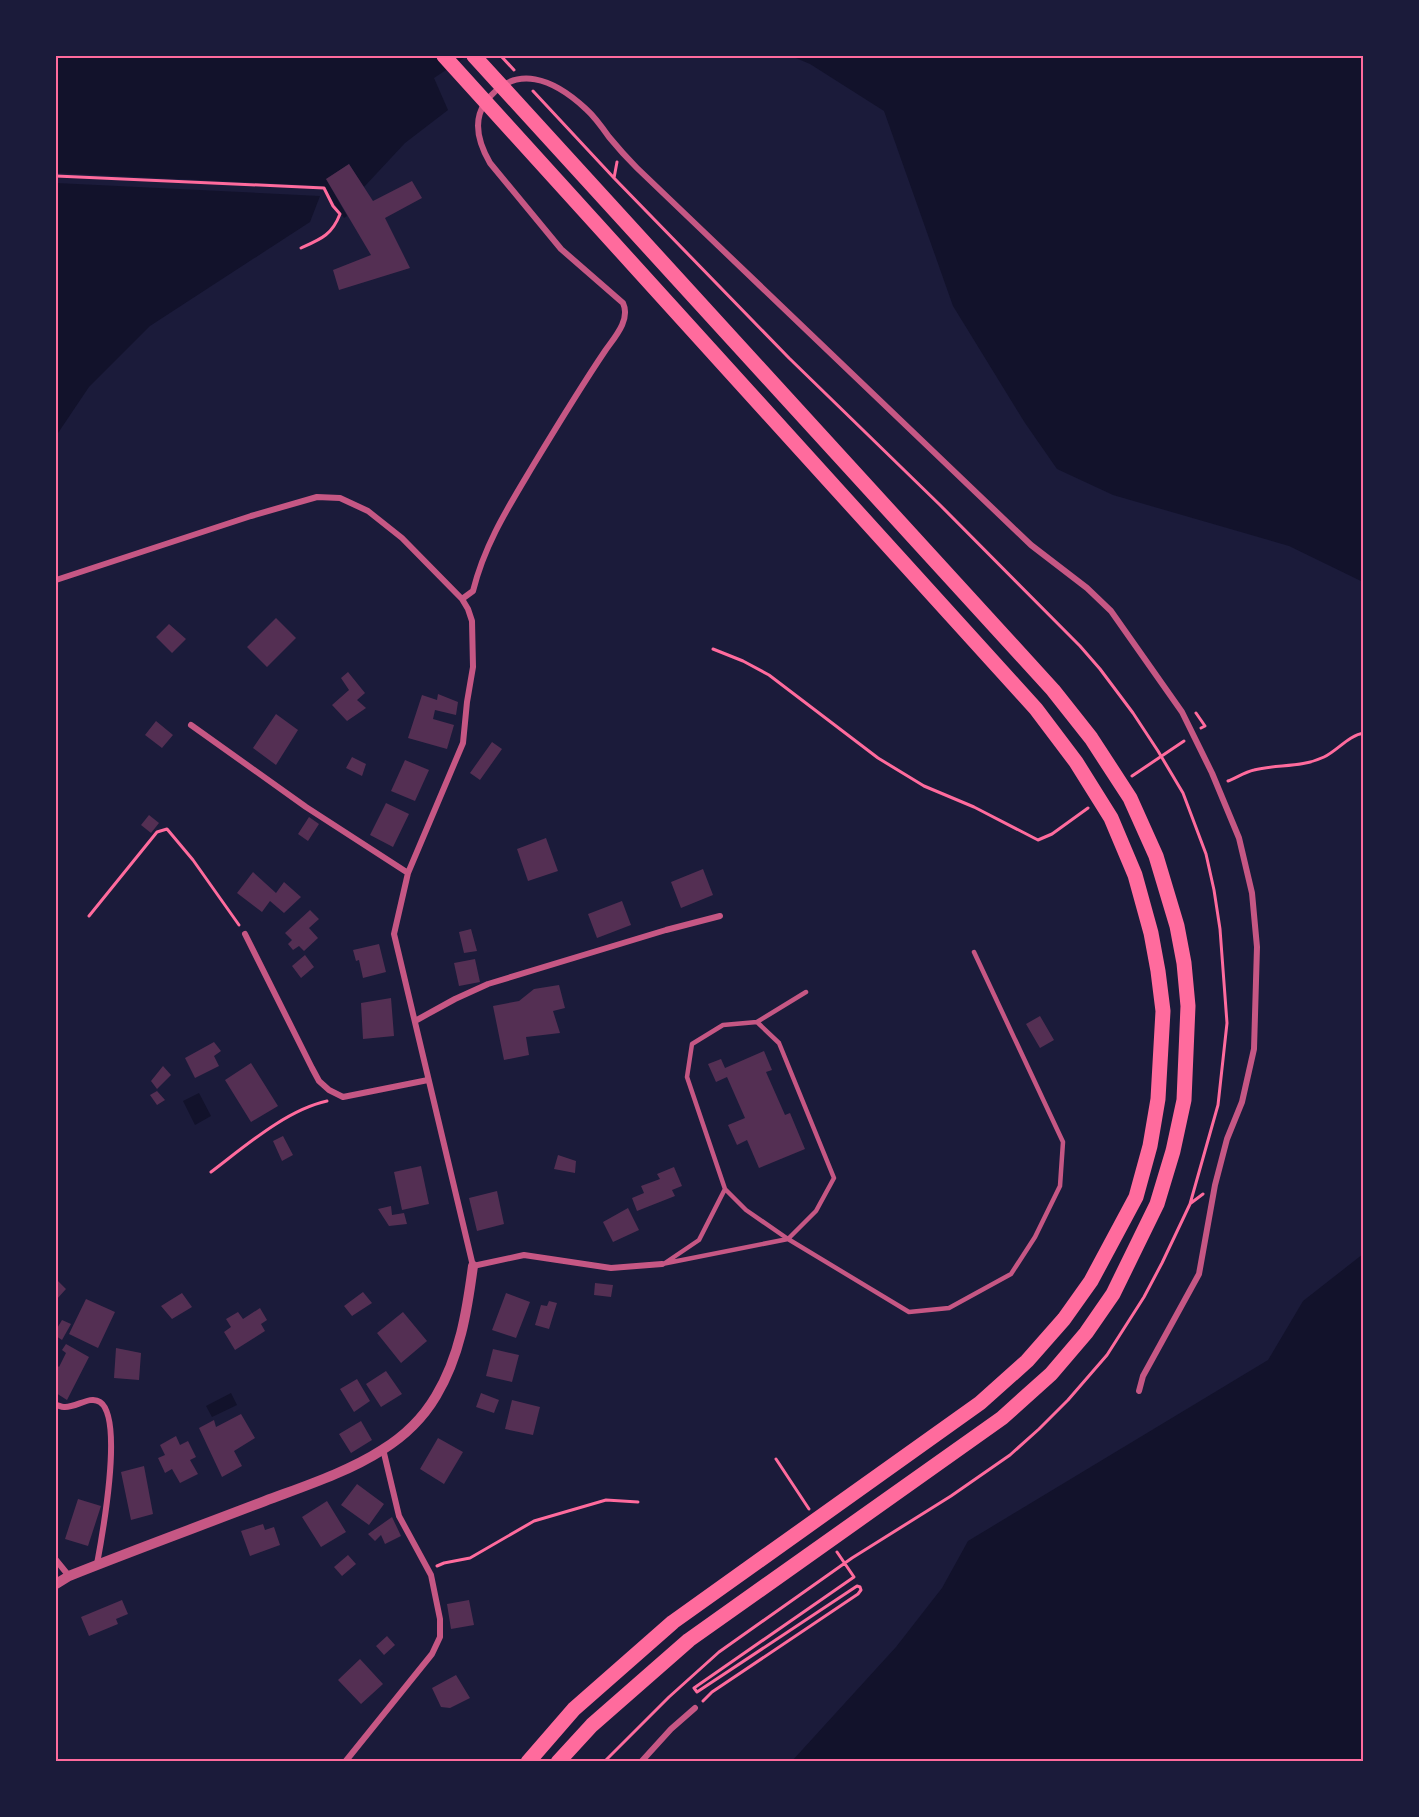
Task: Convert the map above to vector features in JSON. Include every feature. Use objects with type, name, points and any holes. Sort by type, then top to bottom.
[{"type":"highway","points":[[444,56],[1036,708],[1076,762],[1111,818],[1135,875],[1151,933],[1163,1011],[1158,1099],[1150,1146],[1136,1197],[1091,1281],[1064,1319],[1027,1361],[980,1403],[673,1622],[574,1709],[528,1761]]},
{"type":"highway","points":[[474,56],[1045,681],[1091,738],[1130,798],[1156,855],[1177,926],[1184,963],[1188,1006],[1184,1100],[1173,1151],[1157,1204],[1113,1294],[1086,1333],[1051,1374],[1002,1419],[689,1640],[592,1725],[558,1761]]},
{"type":"street","points":[[462,599],[473,591],[490,539],[580,388],[620,330],[625,317],[626,309],[623,303],[561,249],[490,163],[483,150],[478,133],[478,122],[482,108],[491,94],[507,83],[520,78],[532,78],[545,81],[572,96],[588,111],[637,168],[1031,545],[1087,588],[1111,611],[1182,712],[1218,786],[1239,838],[1252,893],[1257,947],[1254,1049],[1242,1102],[1227,1139],[1215,1185],[1199,1274],[1143,1376],[1139,1391]]},
{"type":"street","points":[[56,580],[251,516],[318,497],[340,498],[368,511],[402,538],[462,599],[472,621],[473,667],[463,743],[408,873],[394,934],[473,1266],[465,1319],[452,1364],[436,1396],[420,1418],[366,1460],[302,1487],[69,1576],[56,1584]]},
{"type":"street","points":[[191,726],[306,807],[408,873]]},
{"type":"street","points":[[415,1021],[488,984],[720,916]]},
{"type":"street","points":[[245,934],[320,1081],[329,1090],[343,1098],[428,1080]]},
{"type":"street","points":[[473,1266],[524,1255],[611,1268],[662,1264]]},
{"type":"street","points":[[56,1405],[75,1406],[92,1399],[100,1402],[106,1410],[112,1443],[104,1526],[97,1565]]},
{"type":"street","points":[[345,1761],[432,1654],[440,1637],[441,1619],[431,1575],[399,1516],[383,1449]]},
{"type":"street","points":[[56,1560],[69,1576]]},
{"type":"street","points":[[641,1761],[671,1729],[695,1708]]},
{"type":"lane","points":[[806,992],[757,1022],[723,1025],[692,1044],[687,1077],[725,1189],[747,1210],[788,1239],[909,1312],[949,1308],[1011,1274],[1035,1237],[1060,1186],[1063,1142],[974,952]]},
{"type":"lane","points":[[662,1264],[788,1239],[816,1211],[834,1178],[779,1043],[757,1022]]},
{"type":"lane","points":[[662,1264],[699,1240],[725,1189]]},
{"type":"path","points":[[541,100],[789,358],[1064,630]]},
{"type":"path","points":[[56,176],[324,188],[340,214],[334,228],[318,240],[301,248]]},
{"type":"path","points":[[713,649],[769,675],[887,764],[924,786],[974,807],[1038,840],[1052,834],[1090,807]]},
{"type":"path","points":[[1192,707],[1205,726],[1195,732]]},
{"type":"path","points":[[1218,786],[1254,770],[1295,766],[1323,758],[1356,734],[1364,733]]},
{"type":"path","points":[[1128,780],[1186,739]]},
{"type":"path","points":[[88,916],[157,832],[167,829],[193,860],[245,934]]},
{"type":"path","points":[[211,1172],[278,1122],[317,1103],[343,1098]]},
{"type":"path","points":[[604,1761],[669,1697],[719,1653],[852,1558],[951,1496],[1010,1455],[1039,1429],[1107,1355],[1144,1297],[1190,1204]]},
{"type":"path","points":[[431,1575],[438,1565],[470,1558],[534,1521],[606,1500],[638,1502]]},
{"type":"path","points":[[694,1688],[697,1692],[857,1586],[860,1587],[858,1594],[712,1692],[695,1708]]},
{"type":"shaded area","points":[[56,56],[467,56],[434,78],[448,110],[405,143],[364,187],[349,164],[326,179],[347,216],[344,218],[323,186],[56,173]]},
{"type":"shaded area","points":[[791,56],[1363,56],[1363,582],[1289,546],[1113,495],[1057,469],[1025,423],[953,306],[884,111],[810,64]]},
{"type":"shaded area","points":[[56,183],[320,196],[310,222],[150,326],[89,387],[56,436]]},
{"type":"shaded area","points":[[199,1093],[211,1116],[195,1125],[183,1101]]},
{"type":"shaded area","points":[[1363,1254],[1363,1761],[792,1761],[896,1647],[942,1588],[968,1541],[1268,1360],[1303,1301]]},
{"type":"shaded area","points":[[231,1393],[237,1405],[212,1417],[206,1406]]},
{"type":"building","points":[[349,164],[373,201],[412,181],[422,198],[385,218],[410,268],[339,290],[333,270],[371,255],[326,179]]},
{"type":"building","points":[[276,618],[296,638],[267,667],[247,647]]},
{"type":"building","points":[[169,624],[186,639],[172,653],[156,637]]},
{"type":"building","points":[[348,672],[365,693],[357,700],[366,708],[347,721],[332,705],[349,690],[341,678]]},
{"type":"building","points":[[438,694],[458,702],[456,715],[435,710],[433,719],[454,725],[447,749],[408,738],[422,695],[437,700]]},
{"type":"building","points":[[276,714],[298,730],[276,765],[253,748]]},
{"type":"building","points":[[156,721],[173,735],[162,748],[145,735]]},
{"type":"building","points":[[492,742],[502,749],[480,780],[470,773]]},
{"type":"building","points":[[352,757],[366,764],[362,776],[346,768]]},
{"type":"building","points":[[405,760],[429,770],[415,801],[391,791]]},
{"type":"building","points":[[386,803],[409,814],[393,847],[370,835]]},
{"type":"building","points":[[149,815],[159,823],[151,833],[141,825]]},
{"type":"building","points":[[309,817],[319,824],[308,841],[298,834]]},
{"type":"building","points":[[546,838],[558,871],[528,881],[517,849]]},
{"type":"building","points":[[703,869],[713,895],[681,908],[671,882]]},
{"type":"building","points":[[253,872],[276,893],[284,882],[301,897],[284,913],[270,901],[262,912],[237,893]]},
{"type":"building","points":[[622,901],[631,925],[597,938],[588,914]]},
{"type":"building","points":[[310,910],[319,919],[309,928],[318,938],[304,951],[299,946],[293,950],[288,944],[292,940],[285,933]]},
{"type":"building","points":[[471,929],[477,951],[464,953],[459,932]]},
{"type":"building","points":[[379,944],[386,972],[363,978],[359,960],[356,961],[353,950]]},
{"type":"building","points":[[305,955],[314,967],[301,978],[292,966]]},
{"type":"building","points":[[475,959],[480,982],[459,986],[454,963]]},
{"type":"building","points":[[559,985],[565,1008],[553,1011],[560,1033],[526,1037],[529,1055],[504,1060],[493,1006],[519,1001],[534,989]]},
{"type":"building","points":[[391,998],[394,1036],[363,1039],[361,1003]]},
{"type":"building","points":[[1040,1016],[1054,1040],[1040,1048],[1026,1024]]},
{"type":"building","points":[[214,1042],[221,1051],[214,1056],[219,1066],[195,1078],[185,1058]]},
{"type":"building","points":[[764,1051],[772,1070],[766,1072],[785,1115],[790,1113],[805,1149],[759,1168],[747,1140],[737,1145],[728,1125],[745,1118],[727,1077],[716,1082],[708,1064],[721,1059],[725,1068]]},
{"type":"building","points":[[251,1063],[278,1106],[251,1122],[225,1080]]},
{"type":"building","points":[[163,1066],[171,1075],[157,1089],[151,1081]]},
{"type":"building","points":[[157,1091],[165,1100],[157,1105],[150,1095]]},
{"type":"building","points":[[283,1136],[293,1155],[282,1161],[273,1141]]},
{"type":"building","points":[[558,1155],[576,1161],[575,1173],[554,1169]]},
{"type":"building","points":[[421,1166],[429,1204],[402,1210],[394,1172]]},
{"type":"building","points":[[674,1167],[682,1186],[672,1190],[675,1196],[637,1211],[632,1198],[644,1193],[641,1186],[660,1179],[657,1174]]},
{"type":"building","points":[[497,1191],[504,1224],[477,1231],[469,1198]]},
{"type":"building","points":[[391,1206],[392,1215],[404,1213],[407,1224],[389,1226],[378,1209]]},
{"type":"building","points":[[628,1208],[639,1230],[613,1242],[603,1222]]},
{"type":"building","points":[[56,1279],[66,1289],[56,1300]]},
{"type":"building","points":[[595,1283],[613,1285],[611,1297],[594,1295]]},
{"type":"building","points":[[363,1292],[372,1303],[352,1316],[344,1306]]},
{"type":"building","points":[[182,1293],[192,1307],[172,1319],[161,1306]]},
{"type":"building","points":[[506,1293],[530,1302],[516,1338],[492,1330]]},
{"type":"building","points":[[86,1299],[115,1312],[98,1348],[69,1334]]},
{"type":"building","points":[[549,1301],[557,1303],[549,1329],[535,1325],[541,1305],[547,1306]]},
{"type":"building","points":[[260,1308],[267,1320],[261,1324],[265,1331],[235,1350],[224,1332],[231,1327],[226,1319],[238,1312],[243,1319]]},
{"type":"building","points":[[403,1312],[427,1341],[401,1363],[377,1333]]},
{"type":"building","points":[[62,1320],[71,1324],[62,1340],[56,1336],[56,1330]]},
{"type":"building","points":[[66,1344],[89,1357],[67,1400],[56,1393],[56,1364],[59,1367],[66,1353],[62,1350]]},
{"type":"building","points":[[116,1348],[141,1353],[139,1380],[114,1378]]},
{"type":"building","points":[[493,1349],[519,1355],[512,1382],[486,1376]]},
{"type":"building","points":[[386,1371],[402,1394],[381,1407],[366,1384]]},
{"type":"building","points":[[357,1379],[370,1401],[354,1412],[340,1389]]},
{"type":"building","points":[[481,1393],[499,1400],[494,1413],[476,1407]]},
{"type":"building","points":[[512,1400],[540,1407],[533,1435],[505,1429]]},
{"type":"building","points":[[241,1414],[255,1438],[234,1451],[242,1466],[222,1477],[199,1428],[214,1420],[216,1427]]},
{"type":"building","points":[[361,1421],[372,1440],[351,1453],[339,1434]]},
{"type":"building","points":[[176,1436],[180,1445],[188,1441],[196,1457],[190,1460],[198,1474],[180,1483],[172,1469],[165,1473],[158,1458],[165,1455],[160,1445]]},
{"type":"building","points":[[438,1438],[463,1452],[444,1484],[420,1469]]},
{"type":"building","points":[[144,1466],[153,1514],[131,1520],[121,1472]]},
{"type":"building","points":[[357,1484],[384,1504],[369,1525],[341,1505]]},
{"type":"building","points":[[78,1499],[101,1506],[88,1546],[65,1539]]},
{"type":"building","points":[[327,1501],[346,1532],[321,1547],[302,1517]]},
{"type":"building","points":[[392,1517],[401,1536],[385,1544],[381,1535],[375,1541],[368,1534]]},
{"type":"building","points":[[263,1524],[265,1530],[274,1527],[280,1545],[250,1556],[241,1531]]},
{"type":"building","points":[[348,1555],[356,1564],[342,1576],[334,1567]]},
{"type":"building","points":[[122,1600],[128,1614],[116,1619],[118,1624],[89,1636],[81,1617]]},
{"type":"building","points":[[469,1600],[474,1625],[451,1629],[447,1604]]},
{"type":"building","points":[[387,1636],[395,1645],[384,1655],[376,1646]]},
{"type":"building","points":[[360,1659],[383,1684],[361,1704],[338,1680]]},
{"type":"building","points":[[456,1675],[470,1698],[450,1708],[441,1707],[432,1688]]}]
